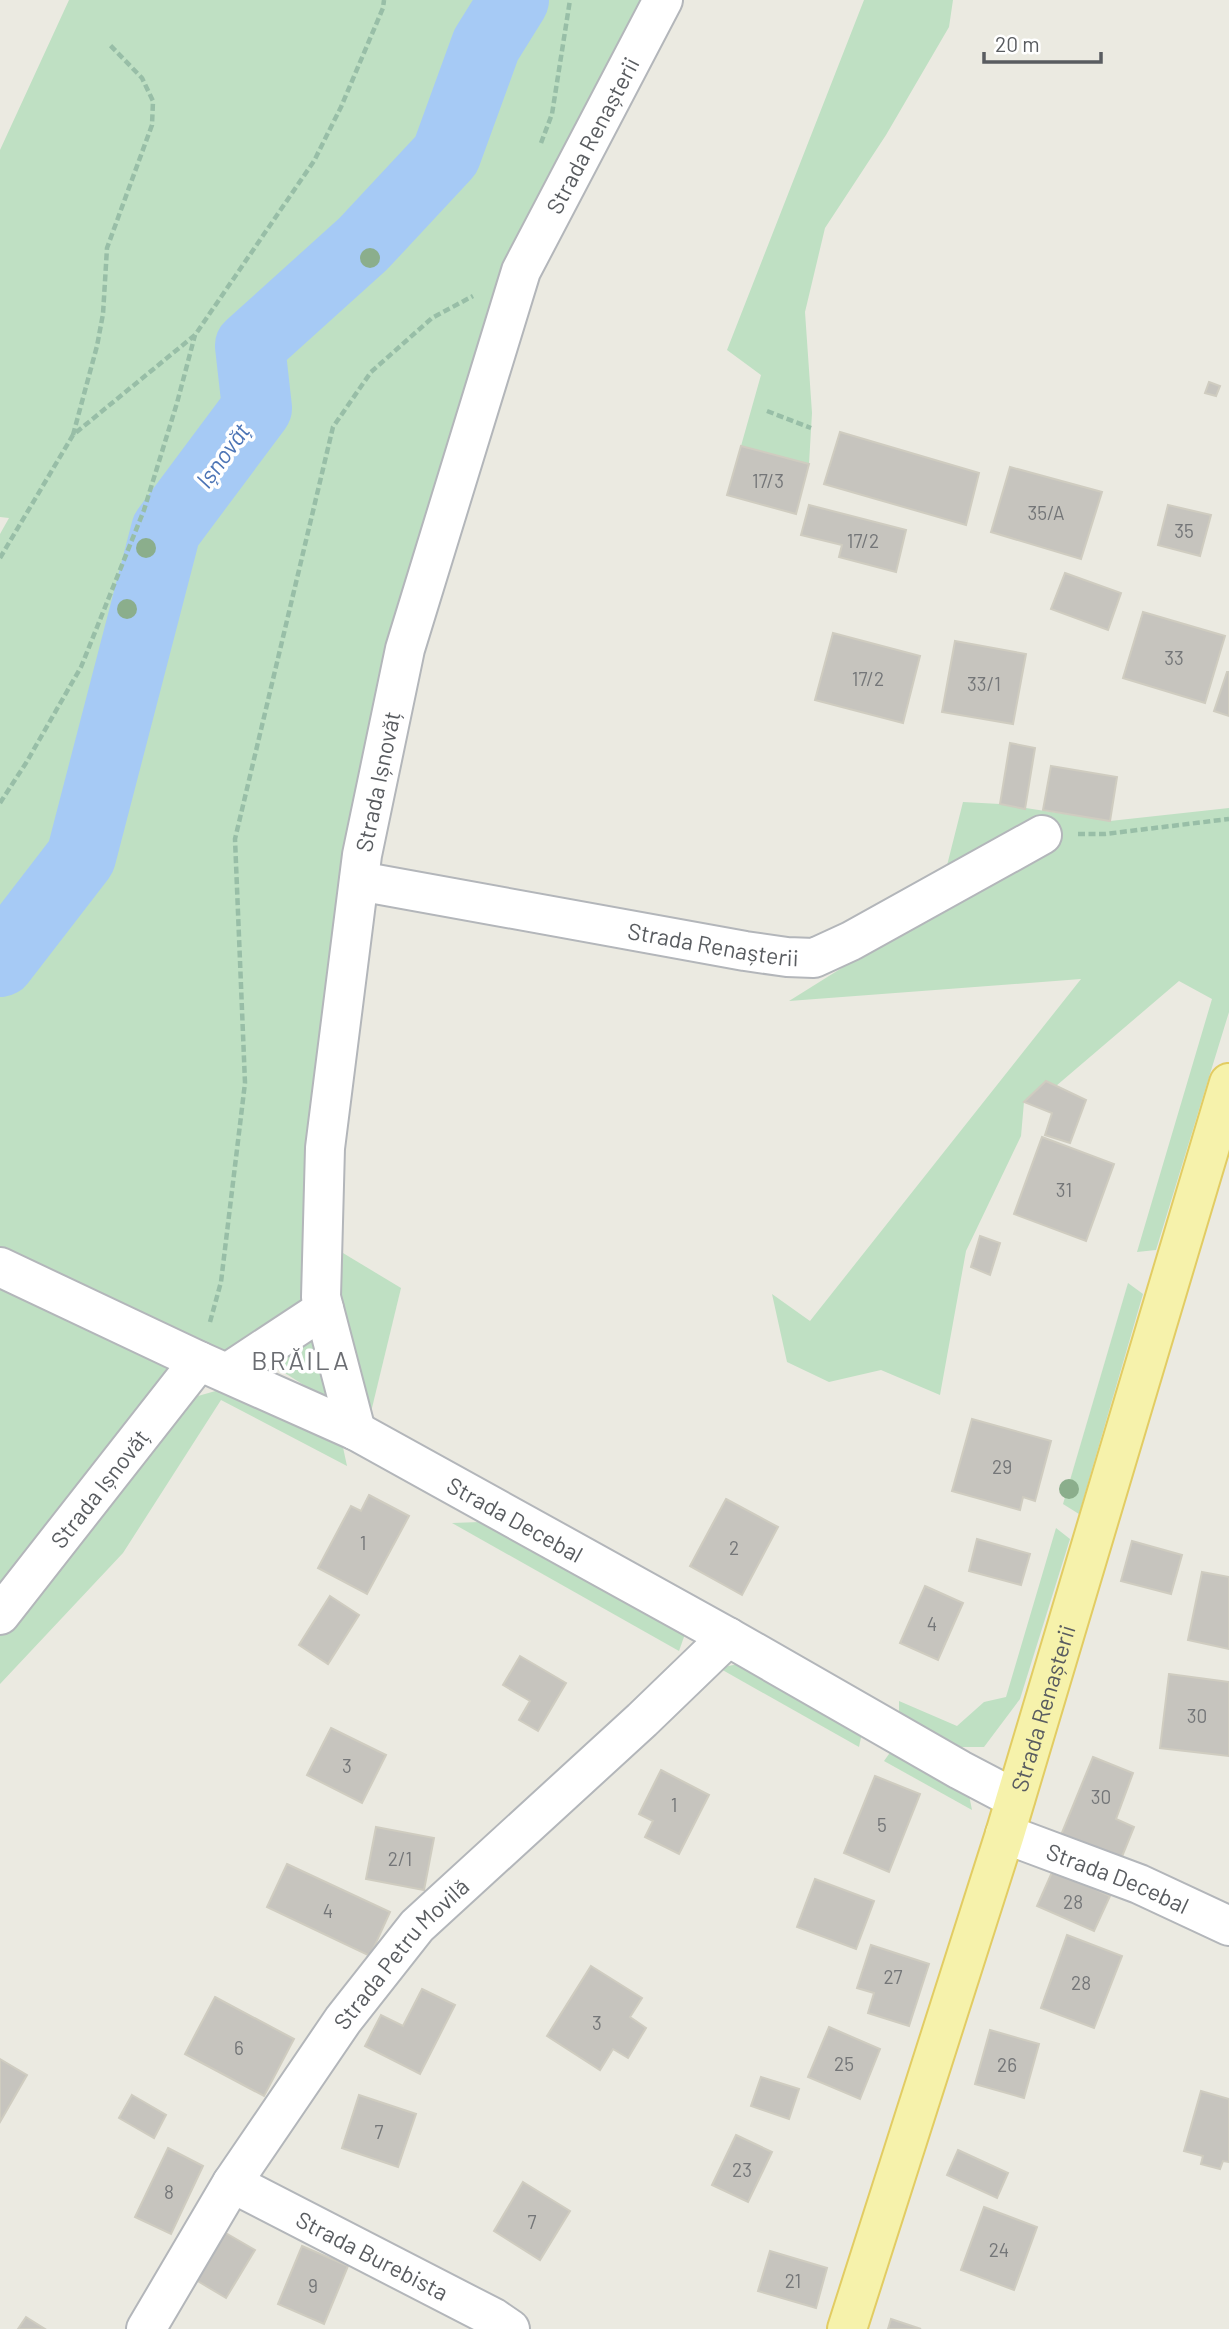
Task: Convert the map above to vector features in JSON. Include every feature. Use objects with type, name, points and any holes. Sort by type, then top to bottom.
[{"type":"main road","name":"Strada Renașterii","points":[[847,2329],[1010,1816],[1229,1083]]},
{"type":"street","name":"Strada Renașterii","points":[[521,271],[663,0]]},
{"type":"street","name":"Strada Ișnovăț","points":[[356,1431],[321,1297],[325,1148],[362,855],[405,649],[521,271]]},
{"type":"street","name":"Strada Renașterii","points":[[359,881],[745,951],[814,958],[851,942],[1042,835]]},
{"type":"street","name":"Strada Decebal","points":[[0,1267],[356,1431],[728,1637],[960,1770],[1010,1816],[1139,1884],[1229,1926]]},
{"type":"street","name":"Strada Ișnovăț","points":[[0,1615],[213,1367],[324,1309]]},
{"type":"street","name":"Strada Petru Movilă","points":[[146,2329],[232,2183],[343,2020],[417,1926],[642,1720],[728,1637]]},
{"type":"street","name":"Strada Burebista","points":[[232,2183],[494,2318],[510,2329]]},
{"type":"path","points":[[73,435],[195,335],[314,161],[341,107],[384,0]]},
{"type":"path","points":[[537,153],[552,114],[570,0]]},
{"type":"path","points":[[0,558],[73,435],[102,325],[107,248],[152,125],[153,101],[142,78],[108,44]]},
{"type":"path","points":[[213,1367],[245,1083],[235,839],[333,427],[371,372],[432,317],[521,271]]},
{"type":"path","points":[[0,803],[81,667],[144,510],[195,335]]},
{"type":"path","points":[[767,411],[811,428]]},
{"type":"path","points":[[1042,835],[1105,834],[1229,819]]},
{"type":"green space","points":[[69,0],[644,0],[508,252],[416,559],[306,1301],[232,1354],[0,1250],[0,534],[9,518],[0,517],[0,150]]},
{"type":"green space","points":[[864,0],[953,0],[949,27],[886,135],[825,228],[805,312],[812,413],[809,464],[741,446],[761,375],[727,350]]},
{"type":"green space","points":[[963,802],[1000,804],[1110,821],[1229,808],[1229,1012],[1156,1250],[1137,1252],[1212,999],[1179,981],[1056,1086],[1046,1081],[1024,1102],[1021,1136],[966,1251],[940,1395],[881,1370],[829,1382],[787,1362],[772,1294],[810,1321],[1081,979],[789,1001],[936,909]]},
{"type":"green space","points":[[333,1247],[401,1288],[371,1412],[334,1299]]},
{"type":"green space","points":[[1128,1283],[1143,1294],[1079,1514],[1063,1504]]},
{"type":"green space","points":[[0,1289],[174,1369],[0,1587]]},
{"type":"green space","points":[[315,1333],[337,1406],[269,1363]]},
{"type":"green space","points":[[219,1390],[341,1438],[347,1466],[221,1400],[123,1553],[0,1684],[0,1630],[145,1444],[198,1396]]},
{"type":"green space","points":[[480,1522],[685,1634],[679,1651],[452,1523]]},
{"type":"green space","points":[[1056,1528],[1070,1539],[1020,1699],[984,1747],[961,1747],[899,1713],[899,1701],[957,1726],[984,1702],[1006,1697]]},
{"type":"green space","points":[[738,1664],[863,1728],[859,1747],[719,1668]]},
{"type":"green space","points":[[894,1747],[969,1795],[972,1810],[884,1761]]},
{"type":"building","points":[[1209,382],[1220,386],[1216,396],[1205,393]]},
{"type":"building","points":[[840,432],[979,473],[966,525],[824,484]]},
{"type":"building","points":[[741,446],[809,464],[796,514],[727,495]]},
{"type":"building","points":[[1010,467],[1102,492],[1081,559],[991,532]]},
{"type":"building","points":[[809,505],[906,530],[896,572],[839,557],[842,545],[801,535]]},
{"type":"building","points":[[1168,505],[1211,515],[1200,556],[1158,545]]},
{"type":"building","points":[[1065,573],[1121,593],[1108,630],[1051,609]]},
{"type":"building","points":[[1143,612],[1225,636],[1205,703],[1123,678]]},
{"type":"building","points":[[833,633],[920,656],[903,723],[815,700]]},
{"type":"building","points":[[955,641],[1026,654],[1013,724],[942,712]]},
{"type":"building","points":[[1229,672],[1229,716],[1214,711]]},
{"type":"building","points":[[1010,743],[1035,748],[1025,809],[1000,804]]},
{"type":"building","points":[[1051,766],[1117,777],[1110,821],[1043,810]]},
{"type":"building","points":[[1046,1081],[1086,1100],[1070,1143],[1045,1135],[1052,1113],[1024,1102]]},
{"type":"building","points":[[1042,1137],[1114,1164],[1086,1241],[1014,1214]]},
{"type":"building","points":[[980,1236],[1000,1243],[990,1275],[971,1267]]},
{"type":"building","points":[[972,1419],[1051,1441],[1035,1501],[1023,1497],[1020,1510],[952,1491]]},
{"type":"building","points":[[369,1495],[409,1516],[367,1594],[318,1568],[351,1506],[361,1511]]},
{"type":"building","points":[[726,1499],[778,1527],[742,1595],[690,1566]]},
{"type":"building","points":[[977,1539],[1030,1554],[1021,1585],[969,1571]]},
{"type":"building","points":[[1132,1541],[1182,1555],[1171,1594],[1121,1581]]},
{"type":"building","points":[[1202,1572],[1229,1577],[1229,1649],[1188,1640]]},
{"type":"building","points":[[925,1586],[963,1603],[938,1660],[900,1643]]},
{"type":"building","points":[[330,1596],[359,1615],[328,1664],[299,1645]]},
{"type":"building","points":[[520,1656],[566,1683],[538,1731],[519,1720],[530,1701],[503,1685]]},
{"type":"building","points":[[1169,1674],[1229,1682],[1229,1756],[1160,1748]]},
{"type":"building","points":[[331,1728],[386,1755],[362,1803],[307,1775]]},
{"type":"building","points":[[1093,1757],[1133,1773],[1116,1819],[1134,1827],[1119,1864],[1059,1840]]},
{"type":"building","points":[[661,1770],[709,1795],[679,1854],[645,1837],[653,1821],[639,1814]]},
{"type":"building","points":[[875,1776],[920,1794],[889,1872],[844,1853]]},
{"type":"building","points":[[376,1827],[434,1838],[424,1890],[366,1879]]},
{"type":"building","points":[[287,1864],[390,1912],[370,1956],[267,1907]]},
{"type":"building","points":[[1053,1870],[1110,1896],[1094,1931],[1037,1906]]},
{"type":"building","points":[[815,1879],[874,1901],[856,1949],[797,1927]]},
{"type":"building","points":[[1067,1935],[1122,1956],[1094,2028],[1041,2008]]},
{"type":"building","points":[[871,1945],[929,1964],[909,2026],[868,2013],[874,1993],[857,1988]]},
{"type":"building","points":[[591,1966],[642,1998],[630,2017],[646,2028],[628,2058],[613,2049],[600,2070],[547,2036]]},
{"type":"building","points":[[422,1989],[455,2005],[420,2074],[365,2046],[381,2015],[403,2026]]},
{"type":"building","points":[[215,1997],[294,2039],[264,2096],[185,2054]]},
{"type":"building","points":[[829,2027],[880,2049],[860,2099],[808,2077]]},
{"type":"building","points":[[990,2030],[1039,2044],[1024,2098],[975,2084]]},
{"type":"building","points":[[0,2059],[27,2075],[0,2122]]},
{"type":"building","points":[[761,2077],[799,2089],[789,2119],[751,2106]]},
{"type":"building","points":[[1201,2091],[1229,2099],[1229,2162],[1223,2161],[1220,2169],[1201,2164],[1203,2156],[1184,2151]]},
{"type":"building","points":[[132,2095],[166,2115],[154,2138],[119,2118]]},
{"type":"building","points":[[359,2095],[416,2114],[398,2167],[342,2148]]},
{"type":"building","points":[[736,2135],[772,2152],[748,2202],[712,2185]]},
{"type":"building","points":[[168,2148],[203,2166],[171,2234],[135,2217]]},
{"type":"building","points":[[958,2150],[1008,2173],[997,2198],[947,2175]]},
{"type":"building","points":[[523,2182],[570,2211],[540,2260],[494,2231]]},
{"type":"building","points":[[984,2207],[1037,2227],[1014,2290],[961,2270]]},
{"type":"building","points":[[224,2232],[255,2250],[226,2298],[196,2280]]},
{"type":"building","points":[[302,2246],[348,2266],[324,2324],[278,2304]]},
{"type":"building","points":[[770,2251],[827,2268],[816,2308],[758,2291]]},
{"type":"building","points":[[26,2317],[45,2329],[18,2329]]},
{"type":"building","points":[[891,2319],[921,2329],[888,2329]]},
{"type":"waterway","name":"Ișnovăț","points":[[0,962],[81,857],[166,530],[257,408],[250,346],[363,244],[446,155],[486,45],[514,0]]},
{"type":"district","name":"BRĂILA","points":[[301,1359]]}]
